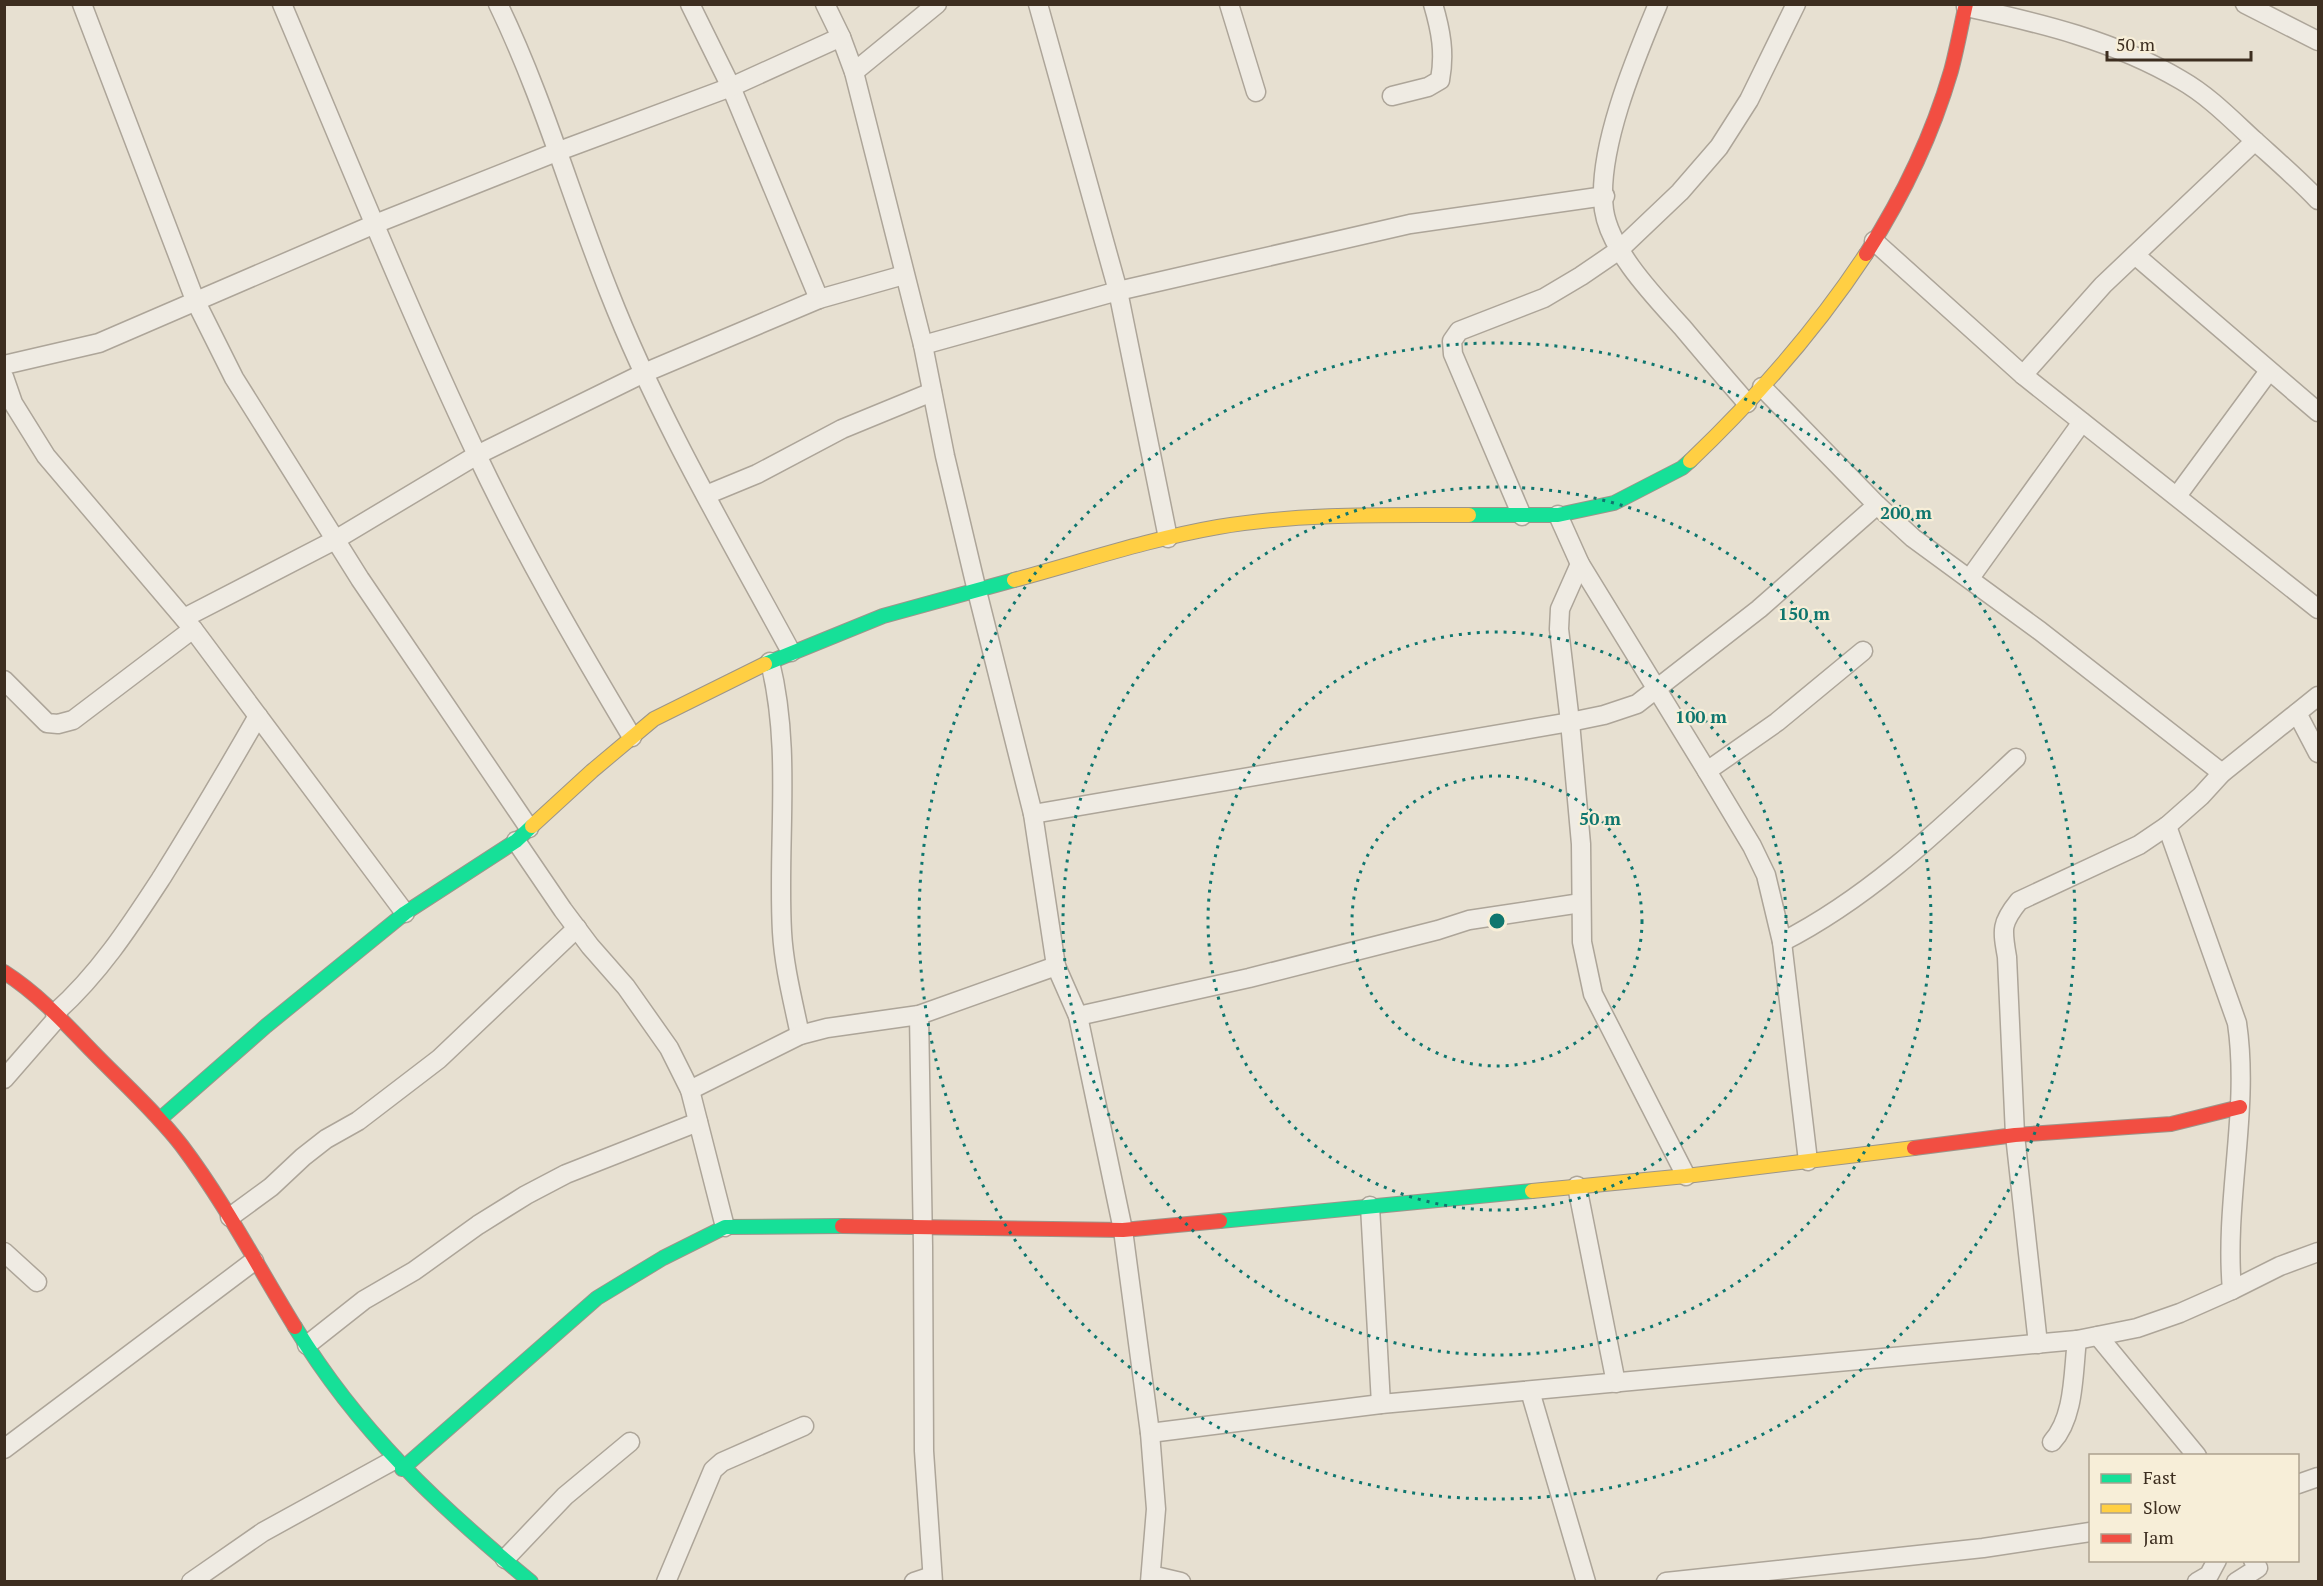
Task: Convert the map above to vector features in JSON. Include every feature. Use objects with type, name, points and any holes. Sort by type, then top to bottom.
[{"type":"street","points":[[82,4],[195,300],[234,378],[360,579],[529,828]]},
{"type":"street","points":[[282,4],[375,224],[477,455],[550,599],[632,737]]},
{"type":"street","points":[[498,4],[511,30],[559,151],[609,292],[644,373],[790,652]]},
{"type":"street","points":[[690,4],[731,87],[819,299]]},
{"type":"street","points":[[825,4],[854,72],[923,345],[977,591],[1033,814],[1056,966],[1078,1016],[1123,1230],[1150,1433],[1156,1509],[1150,1578],[1181,1581]]},
{"type":"street","points":[[854,72],[937,4]]},
{"type":"street","points":[[1038,4],[1118,291],[1168,538]]},
{"type":"street","points":[[1229,4],[1256,92]]},
{"type":"street","points":[[1392,96],[1428,87],[1440,80],[1444,61],[1442,36],[1434,4]]},
{"type":"street","points":[[1659,4],[1617,113],[1605,172],[1605,211],[1619,250],[1654,295],[1747,403]]},
{"type":"street","points":[[1522,516],[1453,354],[1452,341],[1459,332],[1544,298],[1581,276],[1619,250],[1680,192],[1719,147],[1749,100],[1796,4]]},
{"type":"street","points":[[2245,4],[2319,40]]},
{"type":"street","points":[[160,1119],[266,1026],[405,914],[516,841],[654,719],[790,652],[883,616],[1114,551],[1219,527],[1302,518],[1398,515],[1558,515],[1614,503],[1682,468],[1762,387],[1839,295],[1875,241],[1920,156],[1951,71],[1966,6],[2084,36],[2140,59],[2182,80],[2218,105],[2319,200]]},
{"type":"street","points":[[4,365],[99,343],[375,224],[559,151],[731,87],[841,37]]},
{"type":"street","points":[[2023,375],[2087,302],[2255,141]]},
{"type":"street","points":[[923,345],[1118,291],[1410,224],[1605,196]]},
{"type":"street","points":[[1875,241],[2023,375],[2319,609]]},
{"type":"street","points":[[2135,255],[2319,412]]},
{"type":"street","points":[[4,680],[47,723],[58,724],[73,720],[188,623],[335,540],[477,455],[644,373],[819,299],[904,275]]},
{"type":"street","points":[[2176,496],[2269,371]]},
{"type":"street","points":[[4,377],[13,403],[46,456],[188,623],[405,914]]},
{"type":"street","points":[[1762,387],[1877,505],[1913,538],[1970,578],[2222,773]]},
{"type":"street","points":[[706,495],[758,474],[842,429],[932,392]]},
{"type":"street","points":[[1970,578],[2082,422]]},
{"type":"street","points":[[1033,814],[1604,716],[1637,704],[1759,609],[1877,505]]},
{"type":"street","points":[[1558,515],[1580,564],[1752,846],[1766,875],[1782,942],[1808,1161]]},
{"type":"street","points":[[1580,564],[1560,609],[1559,629],[1581,844],[1582,942],[1593,994],[1686,1176]]},
{"type":"street","points":[[1707,771],[1777,722],[1863,651]]},
{"type":"street","points":[[771,662],[781,727],[784,958],[800,1035]]},
{"type":"street","points":[[2038,1344],[2015,1135],[2007,957],[2003,936],[2006,916],[2019,901],[2139,845],[2168,826],[2222,773],[2319,696]]},
{"type":"street","points":[[2297,713],[2319,753]]},
{"type":"street","points":[[4,1079],[114,951],[201,816],[258,716]]},
{"type":"street","points":[[1782,942],[1810,928],[1862,894],[1938,830],[2016,758]]},
{"type":"street","points":[[2168,826],[2237,1023],[2241,1050],[2240,1107],[2232,1200],[2232,1290]]},
{"type":"street","points":[[516,841],[577,928],[626,987],[669,1048],[690,1090],[725,1227]]},
{"type":"street","points":[[1078,1016],[1249,978],[1469,920],[1581,903]]},
{"type":"street","points":[[230,1217],[271,1186],[303,1157],[358,1120],[440,1059],[577,928]]},
{"type":"street","points":[[690,1090],[800,1035],[827,1028],[919,1015],[1056,966]]},
{"type":"street","points":[[4,972],[36,994],[160,1119],[192,1159],[308,1345],[368,1430],[424,1491],[531,1581]]},
{"type":"street","points":[[914,1581],[932,1579],[924,1451],[919,1015]]},
{"type":"street","points":[[191,1581],[263,1532],[398,1464],[597,1298],[663,1258],[725,1227],[923,1226],[1123,1230],[1686,1176],[2015,1135],[2171,1124],[2240,1107]]},
{"type":"street","points":[[308,1345],[364,1300],[414,1271],[478,1225],[526,1195],[566,1174],[698,1122]]},
{"type":"street","points":[[1577,1186],[1616,1383]]},
{"type":"street","points":[[1370,1206],[1381,1404]]},
{"type":"street","points":[[4,1252],[37,1282]]},
{"type":"street","points":[[1150,1433],[1381,1404],[2077,1340],[2137,1328],[2180,1313],[2280,1266],[2319,1252]]},
{"type":"street","points":[[4,1449],[254,1261]]},
{"type":"street","points":[[2098,1336],[2196,1454]]},
{"type":"street","points":[[2052,1442],[2065,1422],[2077,1340]]},
{"type":"street","points":[[1530,1390],[1586,1581]]},
{"type":"street","points":[[666,1581],[713,1470],[722,1462],[804,1426]]},
{"type":"street","points":[[504,1559],[565,1496],[630,1442]]},
{"type":"street","points":[[2299,1484],[2319,1477]]},
{"type":"street","points":[[1666,1581],[1983,1548],[2089,1532]]},
{"type":"street","points":[[2197,1581],[2209,1575],[2216,1562]]},
{"type":"street","points":[[2236,1581],[2258,1568],[2254,1562]]},
{"type":"traffic: fast","points":[[1469,515],[1558,515],[1614,503],[1682,468],[1690,461]]},
{"type":"traffic: fast","points":[[765,664],[883,616],[1014,580]]},
{"type":"traffic: fast","points":[[160,1119],[266,1026],[405,913],[516,841],[532,826]]},
{"type":"traffic: fast","points":[[1220,1221],[1532,1191]]},
{"type":"traffic: fast","points":[[402,1469],[597,1298],[663,1258],[725,1227],[842,1226]]},
{"type":"traffic: fast","points":[[295,1327],[320,1365],[373,1434],[432,1495],[531,1582]]},
{"type":"traffic: slow","points":[[1690,461],[1784,363],[1827,310],[1866,254]]},
{"type":"traffic: slow","points":[[1014,580],[1166,538],[1249,522],[1343,516],[1469,515]]},
{"type":"traffic: slow","points":[[532,826],[654,719],[765,664]]},
{"type":"traffic: slow","points":[[1532,1191],[1686,1176],[1914,1148]]},
{"type":"traffic: jam","points":[[1866,254],[1904,189],[1935,119],[1951,71],[1966,4]]},
{"type":"traffic: jam","points":[[4,972],[50,1009],[172,1133],[213,1190],[295,1327]]},
{"type":"traffic: jam","points":[[1914,1148],[2015,1135],[2171,1124],[2240,1107]]},
{"type":"traffic: jam","points":[[842,1226],[1123,1230],[1220,1221]]}]
